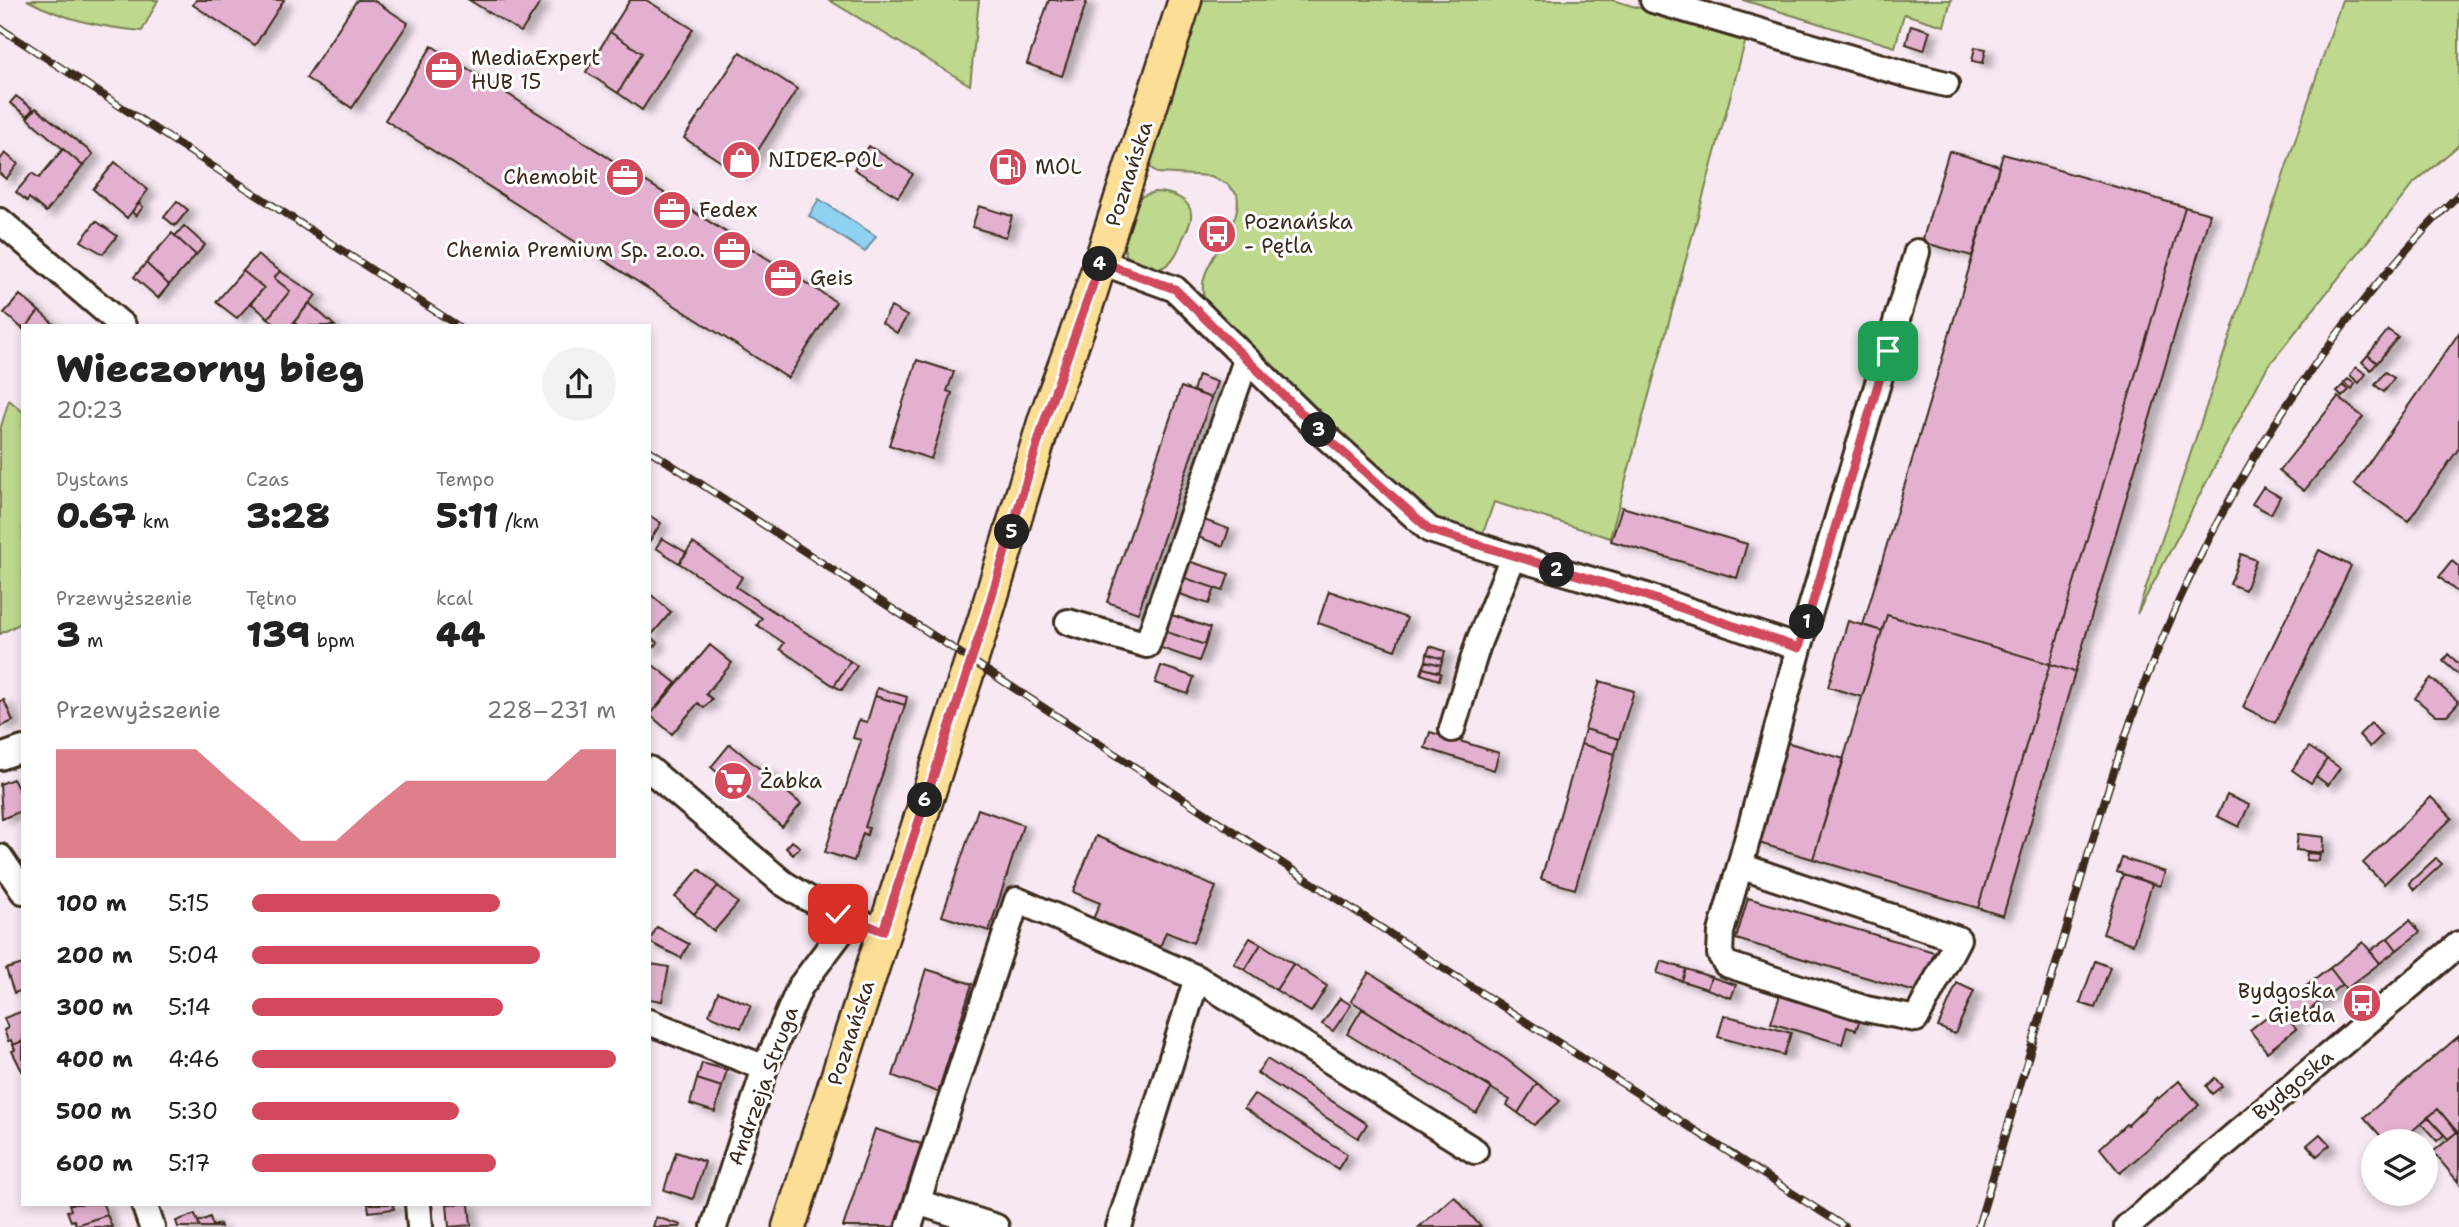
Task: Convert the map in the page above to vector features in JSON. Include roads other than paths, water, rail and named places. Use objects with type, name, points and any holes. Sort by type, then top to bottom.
[{"type":"main road","name":"Poznańska","points":[[789,1227],[986,615],[1052,400],[1101,262],[1185,0]]},
{"type":"street","points":[[1653,0],[1909,75],[1946,83]]},
{"type":"street","points":[[0,222],[121,324]]},
{"type":"street","points":[[1740,866],[1958,939],[1916,1019],[1866,1009],[1726,964],[1720,954],[1721,932],[1799,648],[1917,252]]},
{"type":"street","points":[[1101,262],[1175,289],[1324,435],[1430,530],[1646,596],[1799,648]]},
{"type":"street","points":[[1068,622],[1147,645],[1246,360]]},
{"type":"street","points":[[1452,729],[1479,641],[1513,557]]},
{"type":"street","points":[[0,757],[21,750]]},
{"type":"street","points":[[651,771],[783,883],[807,898],[883,931]]},
{"type":"street","points":[[0,857],[21,888]]},
{"type":"street","points":[[909,1227],[1017,900],[1197,978],[1475,1151]]},
{"type":"street","name":"Andrzeja Struga","points":[[714,1227],[765,1068],[800,987],[851,919]]},
{"type":"street","name":"Bydgoska","points":[[2127,1227],[2459,944]]},
{"type":"street","points":[[1119,1227],[1197,978]]},
{"type":"street","points":[[651,1023],[765,1068]]},
{"type":"street","points":[[917,1202],[996,1227]]},
{"type":"street","points":[[145,1206],[152,1227]]},
{"type":"street","points":[[418,1206],[420,1227]]},
{"type":"water","points":[[819,199],[876,236],[865,252],[809,216]]},
{"type":"railway","points":[[0,28],[455,324]]},
{"type":"railway","points":[[1978,1227],[2111,779],[2150,670],[2191,574],[2254,457],[2328,346],[2369,293],[2459,194]]},
{"type":"railway","points":[[651,451],[1845,1227]]},
{"type":"place","name":"MediaExpert HUB 15","points":[[444,70]]},
{"type":"place","name":"NIDER-POL","points":[[741,160]]},
{"type":"place","name":"MOL","points":[[1008,167]]},
{"type":"place","name":"Chemobit","points":[[625,177]]},
{"type":"place","name":"Fedex","points":[[672,210]]},
{"type":"place","name":"Poznańska - Pętla","points":[[1217,234]]},
{"type":"place","name":"Chemia Premium Sp. z.o.o.","points":[[732,250]]},
{"type":"place","name":"Geis","points":[[783,278]]},
{"type":"place","name":"Żabka","points":[[733,781]]},
{"type":"place","name":"Bydgoska - Giełda","points":[[2362,1003]]}]
